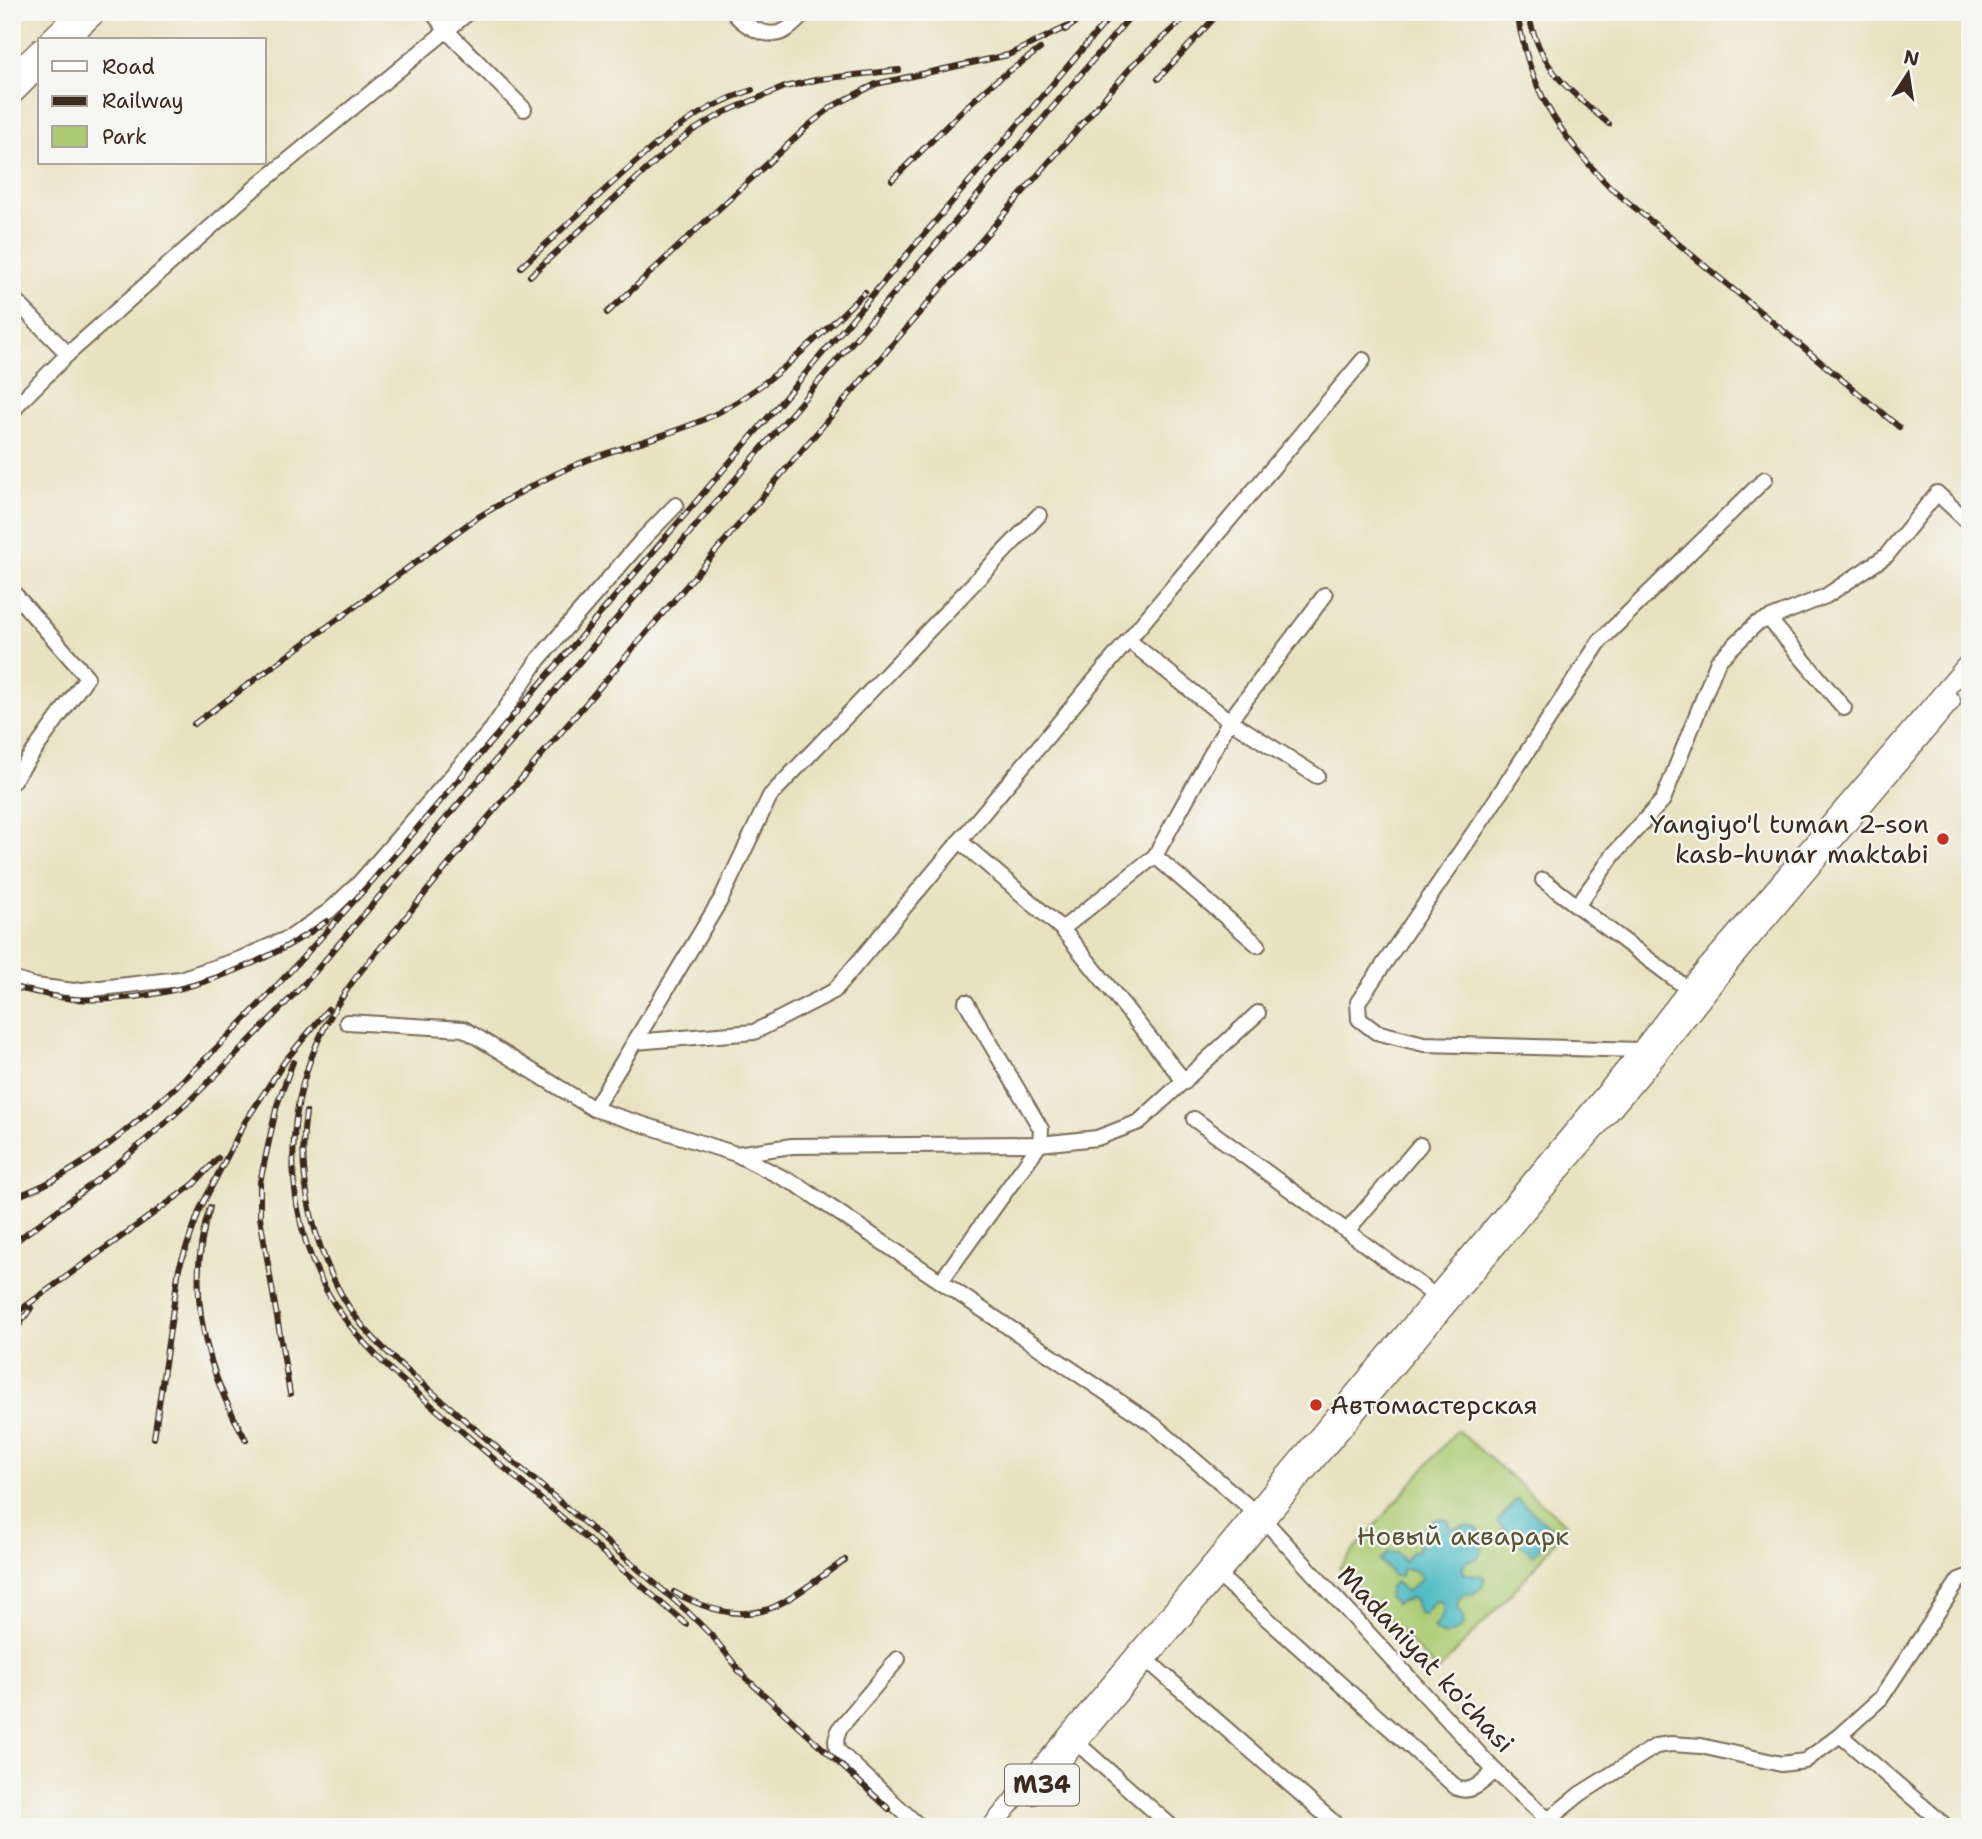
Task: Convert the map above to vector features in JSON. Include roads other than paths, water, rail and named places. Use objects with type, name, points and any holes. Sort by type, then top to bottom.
[{"type":"main road","points":[[50,38],[77,12]]},
{"type":"main road","points":[[70,38],[98,12]]},
{"type":"main road","points":[[12,75],[38,50]]},
{"type":"main road","points":[[12,96],[38,70]]},
{"type":"main road","name":"M34","points":[[1006,1827],[1218,1575],[1259,1515],[1434,1295],[1642,1050],[1694,994],[1970,661]]},
{"type":"main road","name":"M34","points":[[990,1827],[1654,1060],[1694,994],[1730,962],[1970,679]]},
{"type":"street","points":[[432,12],[448,32],[524,109]]},
{"type":"street","points":[[12,413],[68,354],[256,187],[448,32],[469,12]]},
{"type":"street","points":[[733,12],[753,29],[768,33],[783,32],[806,12]]},
{"type":"street","points":[[12,297],[68,354]]},
{"type":"street","points":[[635,1042],[754,1032],[834,991],[1363,360]]},
{"type":"street","points":[[1642,1050],[1424,1044],[1376,1032],[1359,1019],[1358,1002],[1600,641],[1765,479]]},
{"type":"street","points":[[1577,906],[1614,854],[1664,800],[1718,661],[1756,624],[1826,596],[1886,556],[1937,493],[1970,524]]},
{"type":"street","points":[[12,979],[35,986],[74,991],[180,979],[240,959],[290,937],[329,911],[360,882],[492,729],[538,660],[643,538],[676,505]]},
{"type":"street","points":[[594,1109],[721,900],[770,796],[1039,515]]},
{"type":"street","points":[[12,591],[87,677],[12,782]]},
{"type":"street","points":[[1062,929],[1155,856],[1230,720],[1325,595]]},
{"type":"street","points":[[1769,619],[1844,708]]},
{"type":"street","points":[[1128,640],[1230,720],[1317,776]]},
{"type":"street","points":[[960,841],[1062,929],[1185,1082]]},
{"type":"street","points":[[1155,856],[1258,945]]},
{"type":"street","points":[[1543,880],[1694,994]]},
{"type":"street","points":[[941,1281],[1040,1144],[1041,1129],[966,1002]]},
{"type":"street","points":[[736,1154],[792,1146],[1040,1144],[1097,1138],[1139,1122],[1258,1013]]},
{"type":"street","name":"Madaniyat ko'chasi","points":[[347,1022],[464,1029],[594,1109],[736,1154],[799,1186],[1154,1424],[1259,1515],[1495,1771],[1549,1824]]},
{"type":"street","points":[[1194,1119],[1434,1295]]},
{"type":"street","points":[[1347,1231],[1420,1145]]},
{"type":"street","points":[[1218,1575],[1458,1788],[1470,1791],[1495,1771]]},
{"type":"street","points":[[1549,1824],[1580,1794],[1656,1746],[1701,1746],[1781,1764],[1805,1761],[1840,1735],[1881,1698],[1959,1580],[1970,1576]]},
{"type":"street","points":[[898,1659],[839,1729],[837,1750],[920,1827]]},
{"type":"street","points":[[1147,1660],[1339,1827]]},
{"type":"street","points":[[1840,1735],[1947,1827]]},
{"type":"street","points":[[1077,1743],[1172,1827]]},
{"type":"water","points":[[1517,1499],[1555,1531],[1533,1555],[1497,1522]]},
{"type":"water","points":[[1442,1518],[1448,1520],[1452,1528],[1469,1526],[1479,1530],[1482,1544],[1479,1555],[1477,1559],[1466,1561],[1462,1568],[1465,1574],[1481,1575],[1485,1579],[1482,1587],[1473,1594],[1464,1594],[1458,1601],[1457,1608],[1462,1613],[1464,1625],[1445,1635],[1433,1628],[1443,1612],[1441,1601],[1435,1601],[1424,1615],[1419,1613],[1415,1600],[1410,1598],[1396,1604],[1388,1597],[1390,1586],[1396,1582],[1406,1592],[1422,1579],[1417,1572],[1406,1568],[1402,1570],[1401,1576],[1393,1576],[1380,1560],[1392,1552],[1398,1554],[1404,1562],[1412,1551],[1418,1550],[1427,1525]]},
{"type":"railway","points":[[1065,30],[1091,12]]},
{"type":"railway","points":[[12,1198],[56,1179],[116,1139],[197,1067],[274,989],[373,880],[1114,12]]},
{"type":"railway","points":[[12,1244],[102,1176],[166,1122],[236,1055],[314,973],[1134,12]]},
{"type":"railway","points":[[1158,79],[1220,12]]},
{"type":"railway","points":[[1517,12],[1522,39],[1538,87],[1561,129],[1592,168],[1611,188],[1899,427]]},
{"type":"railway","points":[[1528,12],[1540,49],[1557,76],[1609,124]]},
{"type":"railway","points":[[686,1624],[394,1373],[344,1318],[327,1292],[314,1264],[297,1205],[294,1144],[303,1083],[322,1033],[349,987],[469,840],[1133,65],[1189,14]]},
{"type":"railway","points":[[607,313],[809,125],[833,106],[876,84],[1008,55],[1073,24]]},
{"type":"railway","points":[[892,180],[993,83],[1040,49]]},
{"type":"railway","points":[[530,276],[667,151],[692,131],[725,112],[785,87],[820,79],[899,70]]},
{"type":"railway","points":[[521,267],[658,142],[710,108],[752,90]]},
{"type":"railway","points":[[194,724],[488,511],[569,468],[703,420],[748,394],[809,346],[865,292]]},
{"type":"railway","points":[[12,987],[75,999],[142,996],[175,990],[207,981],[270,955],[327,921]]},
{"type":"railway","points":[[154,1438],[179,1268],[200,1209],[245,1122],[285,1061],[328,1009]]},
{"type":"railway","points":[[290,1394],[260,1217],[260,1182],[277,1105],[293,1062]]},
{"type":"railway","points":[[306,1112],[304,1163],[311,1216],[328,1266],[357,1319],[403,1367],[687,1611],[713,1637],[744,1676]]},
{"type":"railway","points":[[12,1316],[194,1184],[218,1158]]},
{"type":"railway","points":[[210,1207],[202,1238],[199,1268],[202,1327],[219,1384],[246,1440]]},
{"type":"railway","points":[[12,1335],[31,1308]]},
{"type":"railway","points":[[674,1592],[694,1602],[728,1612],[762,1611],[793,1596],[845,1560]]},
{"type":"railway","points":[[737,1670],[889,1809]]},
{"type":"place","name":"Yangiyo'l tuman 2-son kasb-hunar maktabi","points":[[1943,839]]},
{"type":"place","name":"Автомастерская","points":[[1316,1405]]},
{"type":"park label","name":"Новый акварарк","points":[[1463,1536]]}]
